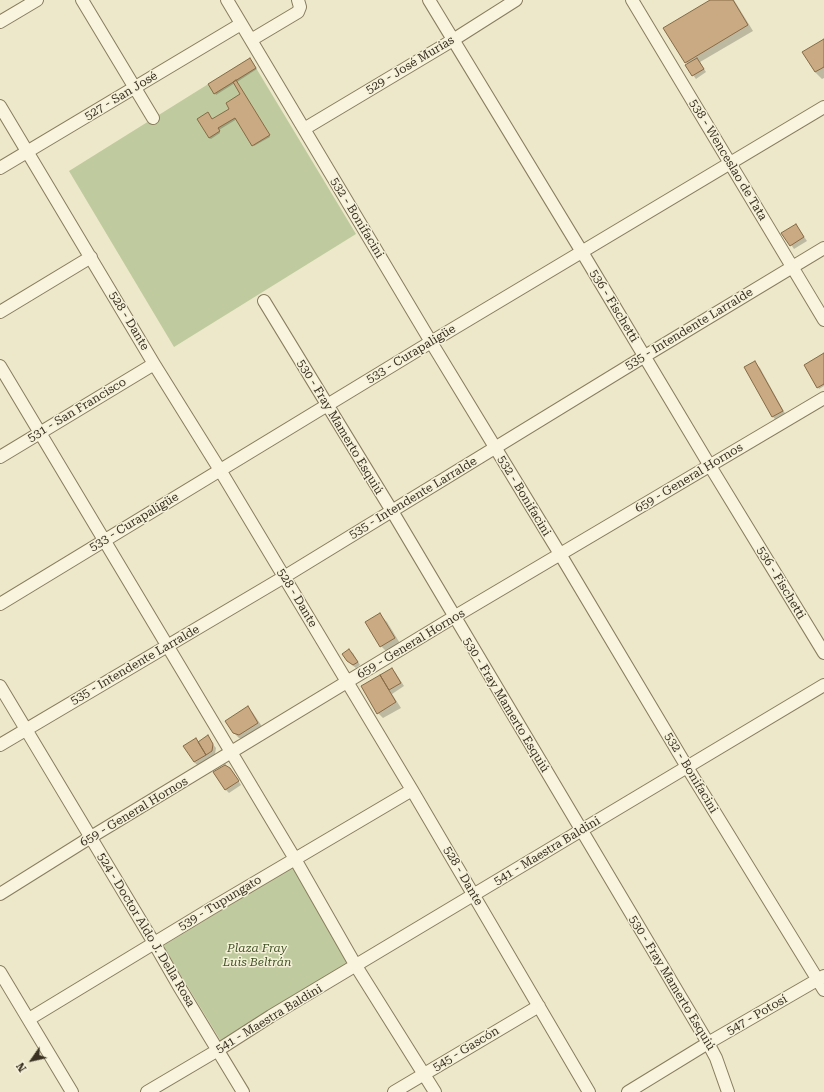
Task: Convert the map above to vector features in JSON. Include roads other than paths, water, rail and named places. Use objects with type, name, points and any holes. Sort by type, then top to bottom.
[{"type":"street","points":[[0,22],[37,0]]},
{"type":"street","points":[[82,0],[153,118]]},
{"type":"street","name":"532 - Bonifacini","points":[[227,0],[687,767],[822,982]]},
{"type":"street","points":[[251,40],[298,12],[300,7],[298,0]]},
{"type":"street","name":"536 - Fischetti","points":[[429,0],[824,653]]},
{"type":"street","name":"529 - José Murías","points":[[304,129],[516,0]]},
{"type":"street","name":"538 - Wenceslao de Tata","points":[[632,0],[824,320]]},
{"type":"street","name":"527 - San José","points":[[0,168],[241,24]]},
{"type":"street","name":"528 - Dante","points":[[0,106],[154,364],[220,470],[412,790],[589,1092]]},
{"type":"street","name":"533 - Curapaligüe","points":[[0,604],[431,342],[824,108]]},
{"type":"street","name":"535 - Intendente Larralde","points":[[0,745],[284,578],[644,356],[824,248]]},
{"type":"street","points":[[0,312],[91,257]]},
{"type":"street","name":"530 - Fray Mamerto Esquiú","points":[[264,301],[392,511],[454,618],[708,1043],[716,1058],[728,1092]]},
{"type":"street","name":"531 - San Francisco","points":[[0,457],[154,364]]},
{"type":"street","points":[[0,366],[232,752],[356,966],[435,1092]]},
{"type":"street","name":"659 - General Hornos","points":[[0,894],[347,682],[824,398]]},
{"type":"street","name":"524 - Doctor Aldo J. Della Rosa","points":[[0,686],[243,1092]]},
{"type":"street","name":"541 - Maestra Baldini","points":[[146,1092],[824,686]]},
{"type":"street","name":"539 - Tupungato","points":[[29,1019],[412,790]]},
{"type":"street","points":[[0,972],[72,1092]]},
{"type":"street","name":"547 - Potosí","points":[[628,1092],[708,1043],[822,982]]},
{"type":"street","name":"545 - Gascón","points":[[394,1092],[539,1006]]},
{"type":"park label","name":"Plaza Fray Luis Beltrán","points":[[257,955]]}]
